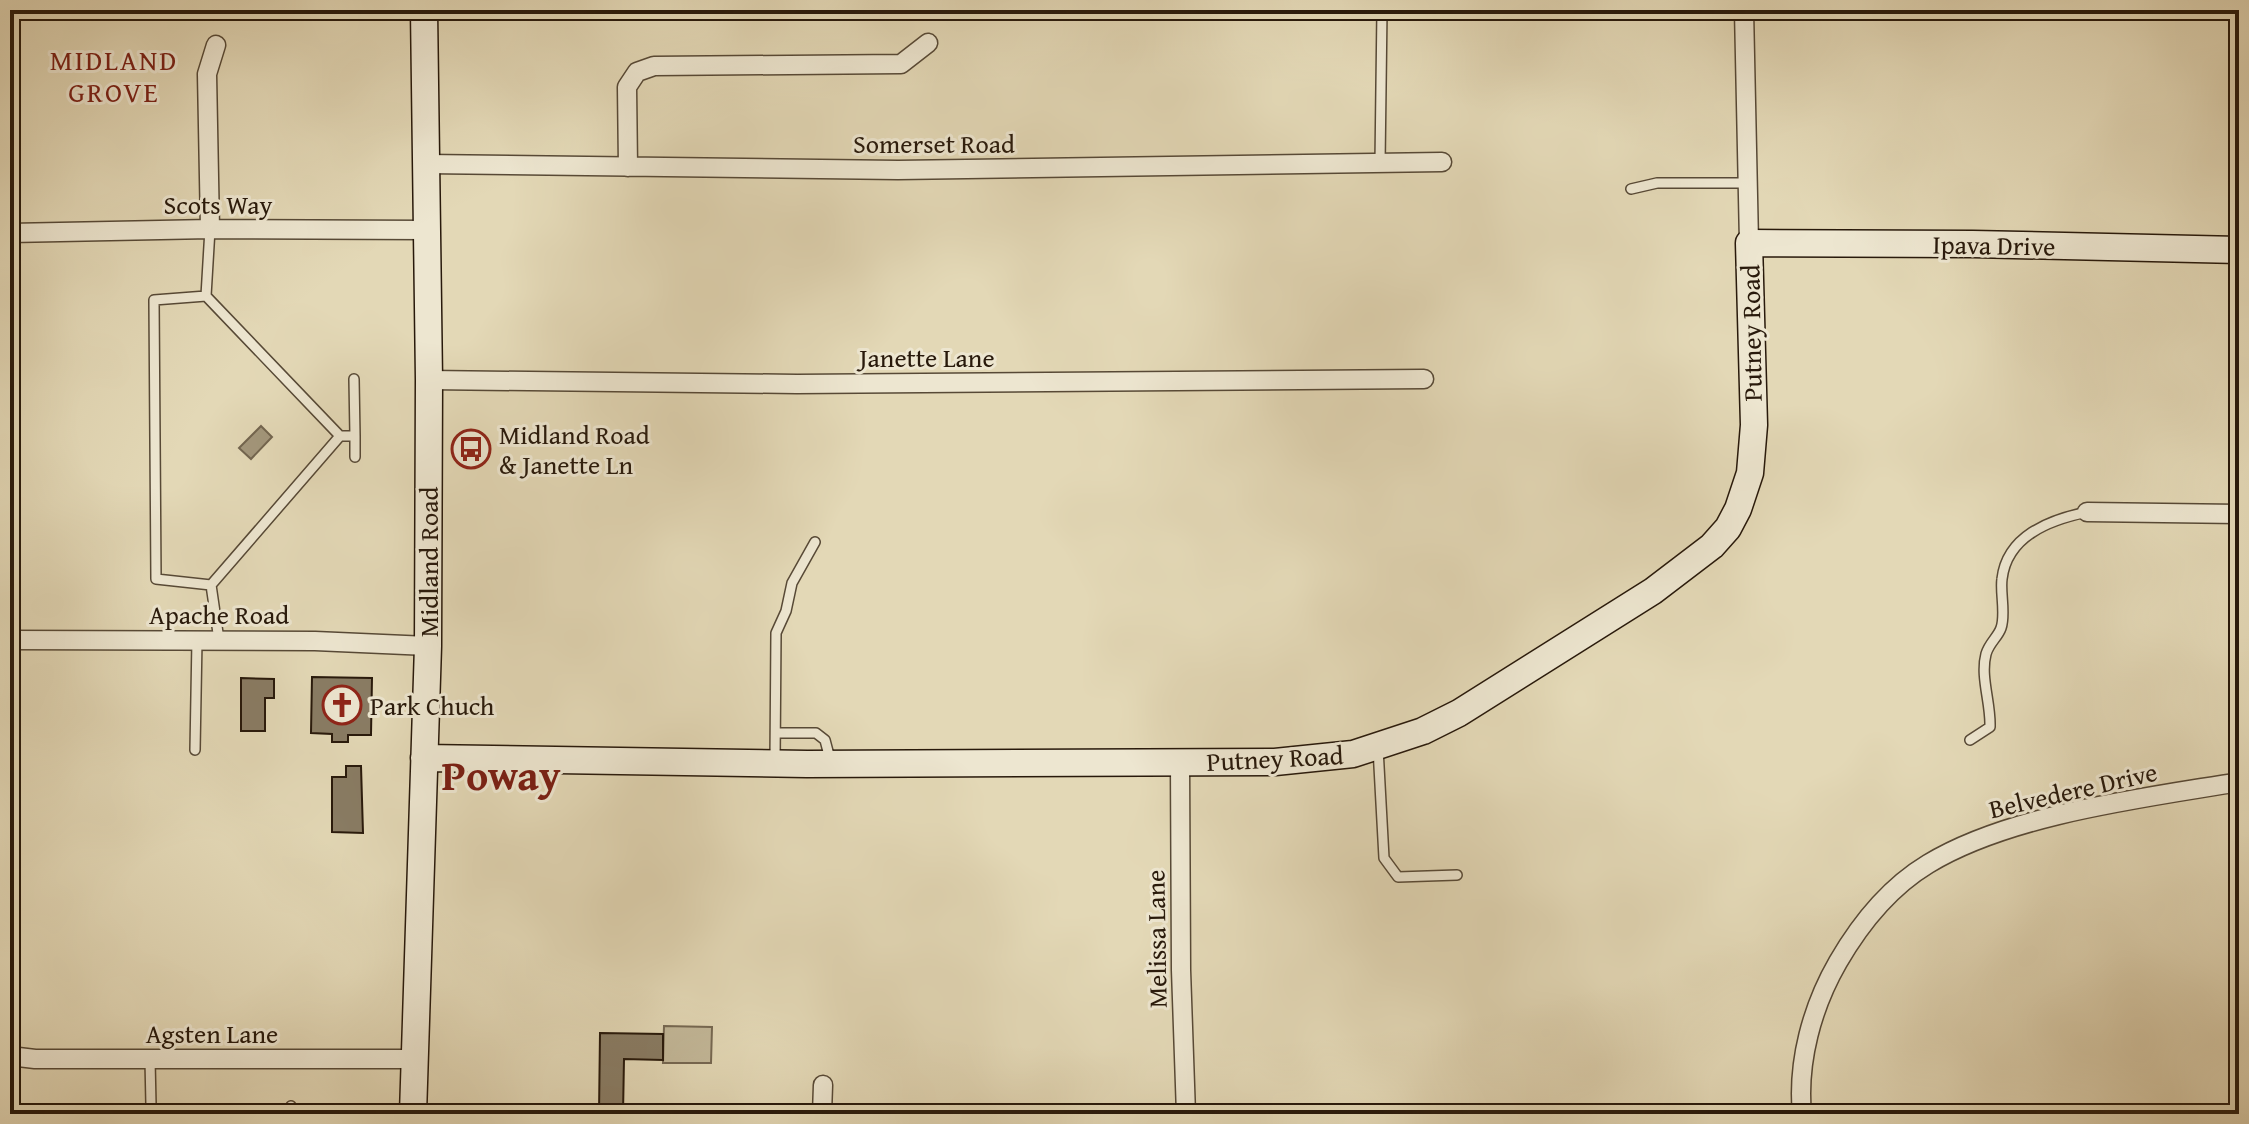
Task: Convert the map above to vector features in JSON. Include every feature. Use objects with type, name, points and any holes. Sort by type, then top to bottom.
[{"type":"street","name":"Midland Road","points":[[413,1114],[428,646],[429,380],[424,10]]},
{"type":"street","name":"Putney Road","points":[[424,758],[832,764],[1314,760],[1378,748],[1459,713],[1653,591],[1690,564],[1728,528],[1745,490],[1753,449],[1744,10]]},
{"type":"street","points":[[628,167],[627,87],[637,72],[654,66],[901,64],[928,43]]},
{"type":"street","points":[[210,229],[207,74],[216,45]]},
{"type":"street","name":"Somerset Road","points":[[426,164],[898,170],[1442,162]]},
{"type":"street","name":"Scots Way","points":[[10,233],[210,229],[427,230]]},
{"type":"street","name":"Ipava Drive","points":[[1749,243],[2239,250]]},
{"type":"street","name":"Janette Lane","points":[[429,380],[797,384],[1424,379]]},
{"type":"street","points":[[2087,512],[2239,514]]},
{"type":"street","name":"Apache Road","points":[[10,640],[219,640],[428,646]]},
{"type":"street","name":"Melissa Lane","points":[[1180,763],[1181,970],[1186,1114]]},
{"type":"street","name":"Belvedere Drive","points":[[1802,1114],[1800,1094],[1805,1049],[1822,993],[1857,932],[1906,880],[1949,853],[2000,831],[2102,807],[2239,782]]},
{"type":"street","name":"Agsten Lane","points":[[10,1056],[150,1060],[414,1059]]},
{"type":"street","points":[[822,1114],[823,1085]]},
{"type":"lane","points":[[1380,163],[1382,10]]},
{"type":"lane","points":[[1631,189],[1657,183],[1747,183]]},
{"type":"lane","points":[[210,229],[206,296],[340,436],[355,436]]},
{"type":"lane","points":[[206,296],[154,300],[156,579],[211,585]]},
{"type":"lane","points":[[354,379],[355,457]]},
{"type":"lane","points":[[219,640],[211,585],[340,436]]},
{"type":"lane","points":[[1970,740],[1990,727],[1984,665],[1989,645],[2001,628],[2002,579],[2007,556],[2021,540],[2056,519],[2087,512]]},
{"type":"lane","points":[[775,763],[776,633],[786,611],[792,583],[815,542]]},
{"type":"lane","points":[[195,750],[197,640]]},
{"type":"lane","points":[[776,733],[816,733],[825,740],[832,764]]},
{"type":"lane","points":[[1378,748],[1384,858],[1398,877],[1457,875]]},
{"type":"lane","points":[[150,1060],[151,1105]]},
{"type":"lane","points":[[2235,1114],[2239,1104]]},
{"type":"shaded area","points":[[261,426],[272,437],[251,459],[239,448]]},
{"type":"shaded area","points":[[664,1026],[712,1027],[711,1063],[663,1063]]},
{"type":"building","name":"Park Chuch","points":[[312,677],[372,678],[371,735],[348,735],[348,742],[332,742],[332,734],[311,733]]},
{"type":"building","points":[[241,678],[274,679],[274,698],[265,698],[265,731],[241,731]]},
{"type":"building","points":[[346,766],[361,766],[363,833],[332,832],[332,777],[346,777]]},
{"type":"building","points":[[600,1033],[663,1034],[663,1060],[624,1059],[623,1114],[599,1114]]},
{"type":"place","name":"Midland Road & Janette Ln","points":[[471,449]]},
{"type":"place","name":"Park Chuch","points":[[342,705]]},
{"type":"district","name":"MIDLAND GROVE","points":[[114,75]]},
{"type":"district","name":"Poway","points":[[501,774]]}]
